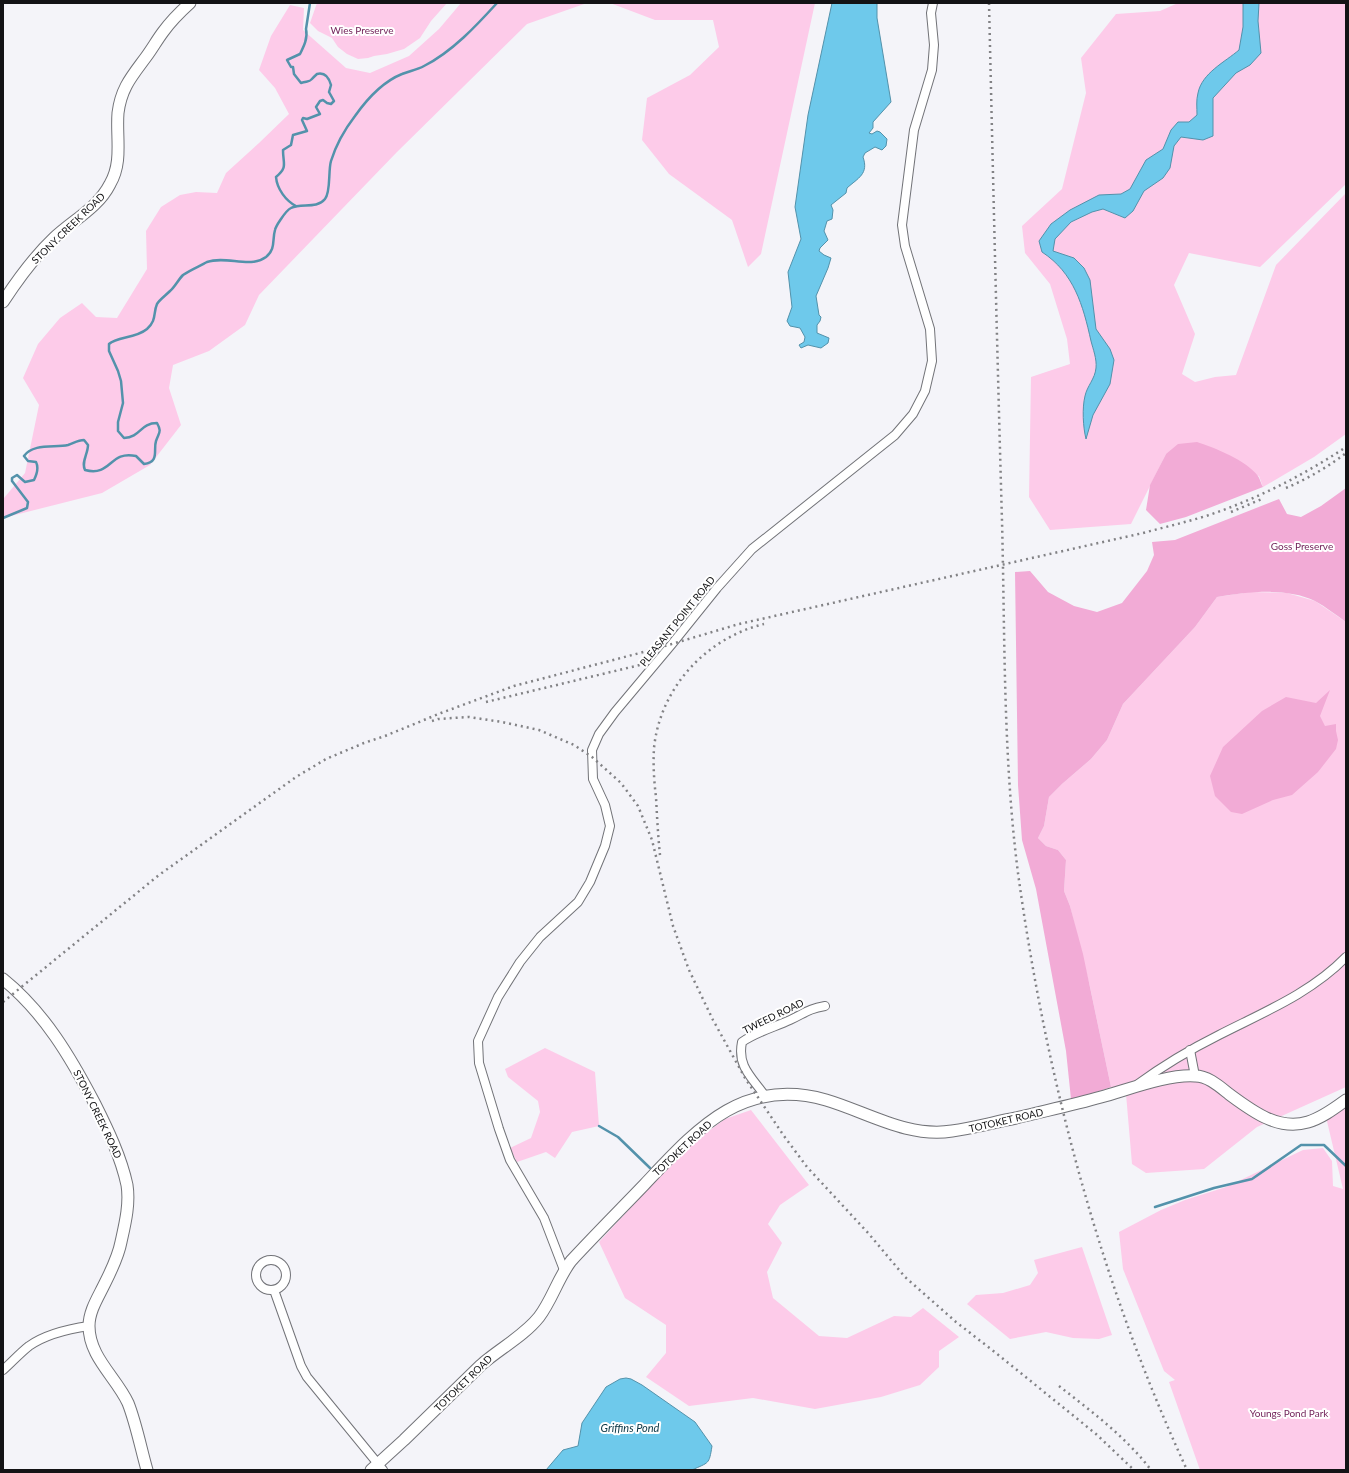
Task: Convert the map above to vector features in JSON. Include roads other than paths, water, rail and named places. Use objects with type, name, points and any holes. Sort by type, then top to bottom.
[{"type":"main road","name":"STONY CREEK ROAD","points":[[3,302],[21,276],[43,249],[99,200],[110,185],[116,169],[118,158],[118,113],[123,91],[164,31],[190,3]]},
{"type":"main road","name":"STONY CREEK ROAD","points":[[3,979],[17,990],[45,1022],[63,1046],[108,1130],[121,1163],[127,1187],[127,1205],[121,1244],[112,1269],[92,1310],[89,1326],[91,1342],[97,1355],[127,1403],[148,1470]]},
{"type":"main road","points":[[1133,1088],[1176,1077],[1195,1076],[1211,1081],[1259,1115],[1286,1124],[1308,1122],[1324,1115],[1346,1100]]},
{"type":"main road","name":"TOTOKET ROAD","points":[[377,1468],[481,1365],[534,1323],[545,1308],[564,1270],[582,1250],[648,1180],[702,1127],[734,1106],[765,1096],[788,1094],[818,1098],[840,1104],[899,1126],[913,1130],[938,1133],[960,1130],[1080,1103],[1133,1088]]},
{"type":"street","name":"PLEASANT POINT ROAD","points":[[564,1270],[544,1218],[510,1160],[499,1130],[479,1063],[478,1041],[498,997],[520,962],[540,937],[578,902],[590,882],[605,846],[610,826],[605,805],[593,779],[592,750],[599,734],[615,712],[717,588],[752,549],[895,434],[913,414],[925,391],[932,361],[930,329],[905,246],[902,225],[914,130],[932,70],[934,44],[931,13],[933,3]]},
{"type":"street","name":"TOTOKET ROAD","points":[[1133,1088],[1190,1050],[1292,998],[1327,975],[1346,956]]},
{"type":"street","name":"TWEED ROAD","points":[[765,1096],[745,1071],[742,1062],[742,1042],[792,1019],[811,1008],[825,1006]]},
{"type":"street","points":[[1190,1050],[1195,1076]]},
{"type":"street","points":[[274,1290],[301,1366],[310,1382],[377,1468]]},
{"type":"street","points":[[3,1370],[30,1346],[41,1339],[70,1328],[89,1326]]},
{"type":"water","points":[[832,3],[877,3],[877,18],[891,102],[873,122],[873,128],[869,133],[872,134],[877,131],[880,132],[887,139],[886,146],[882,150],[875,147],[865,153],[863,157],[865,168],[863,172],[847,188],[846,193],[831,205],[833,210],[832,219],[827,221],[824,231],[828,240],[819,251],[831,258],[816,296],[819,315],[821,317],[817,325],[817,333],[829,338],[828,343],[821,348],[808,345],[801,348],[799,345],[804,342],[805,337],[800,328],[790,326],[787,321],[792,307],[788,272],[801,239],[795,207],[808,115]]},
{"type":"water","points":[[1243,3],[1259,3],[1258,21],[1261,53],[1250,65],[1236,73],[1213,98],[1213,136],[1203,140],[1181,137],[1174,146],[1170,168],[1163,178],[1144,191],[1133,211],[1125,218],[1103,209],[1092,212],[1071,222],[1055,239],[1053,251],[1074,258],[1084,268],[1090,280],[1096,329],[1110,349],[1114,360],[1110,384],[1093,415],[1086,439],[1083,406],[1086,392],[1095,372],[1095,354],[1076,291],[1062,270],[1053,260],[1042,252],[1039,241],[1051,224],[1070,210],[1099,195],[1121,194],[1130,189],[1146,160],[1163,149],[1171,130],[1178,122],[1189,122],[1197,115],[1197,96],[1200,86],[1215,68],[1239,50],[1243,27]]},
{"type":"water","name":"Griffins Pond","points":[[626,1378],[642,1385],[695,1422],[712,1446],[709,1460],[702,1466],[692,1470],[546,1470],[563,1450],[578,1446],[582,1423],[606,1387],[620,1379]]},
{"type":"waterway","points":[[296,206],[289,201],[278,186],[276,177],[280,174],[283,168],[283,150],[291,145],[293,135],[307,131],[302,120],[303,118],[307,119],[320,114],[316,107],[320,101],[323,100],[331,104],[334,101],[329,92],[331,85],[326,76],[317,74],[310,81],[301,83],[294,74],[293,67],[291,67],[287,60],[300,54],[304,45],[310,3]]},
{"type":"waterway","points":[[3,518],[27,508],[28,502],[12,481],[12,478],[17,475],[25,482],[34,480],[37,471],[36,462],[28,461],[24,456],[33,449],[63,446],[84,440],[88,445],[84,467],[85,470],[94,471],[101,470],[120,457],[127,455],[136,456],[144,464],[152,461],[155,455],[155,444],[160,432],[157,423],[147,425],[130,437],[124,438],[118,431],[118,422],[123,403],[121,381],[109,351],[109,344],[112,341],[137,334],[147,329],[154,320],[158,302],[172,289],[183,275],[189,271],[214,260],[253,262],[266,257],[271,251],[276,227],[288,210],[295,206],[317,204],[327,196],[331,161],[335,149],[348,126],[370,97],[395,77],[421,67],[454,46],[497,3]]},
{"type":"waterway","points":[[599,1126],[618,1137],[650,1168]]},
{"type":"waterway","points":[[1155,1207],[1214,1188],[1252,1179],[1301,1145],[1324,1145],[1346,1166]]},
{"type":"railway","points":[[989,3],[1007,741],[1013,829],[1018,873],[1044,1026],[1080,1178],[1103,1253],[1128,1326],[1156,1399],[1187,1470]]},
{"type":"railway","points":[[3,1002],[159,875],[296,777],[326,759],[364,743],[514,686],[655,649],[739,624],[1143,533],[1201,518],[1245,502],[1280,486],[1346,447]]},
{"type":"railway","points":[[1286,488],[1302,481],[1346,453]]},
{"type":"railway","points":[[1231,512],[1262,499]]},
{"type":"railway","points":[[660,855],[654,779],[654,748],[658,726],[666,705],[676,686],[705,654],[723,641],[743,631],[764,624]]},
{"type":"railway","points":[[486,702],[644,664]]},
{"type":"railway","points":[[432,721],[438,719],[469,717],[539,730],[574,745],[592,757],[621,783],[638,806],[652,840],[673,926],[689,970],[713,1020],[745,1078],[807,1167],[869,1234],[905,1277],[956,1322],[1096,1434],[1134,1470]]},
{"type":"railway","points":[[1059,1386],[1096,1415],[1131,1446],[1151,1470]]},
{"type":"park label","name":"Wies Preserve","points":[[362,30]]},
{"type":"park label","name":"Goss Preserve","points":[[1302,546]]},
{"type":"park label","name":"Youngs Pond Park","points":[[1289,1413]]}]
